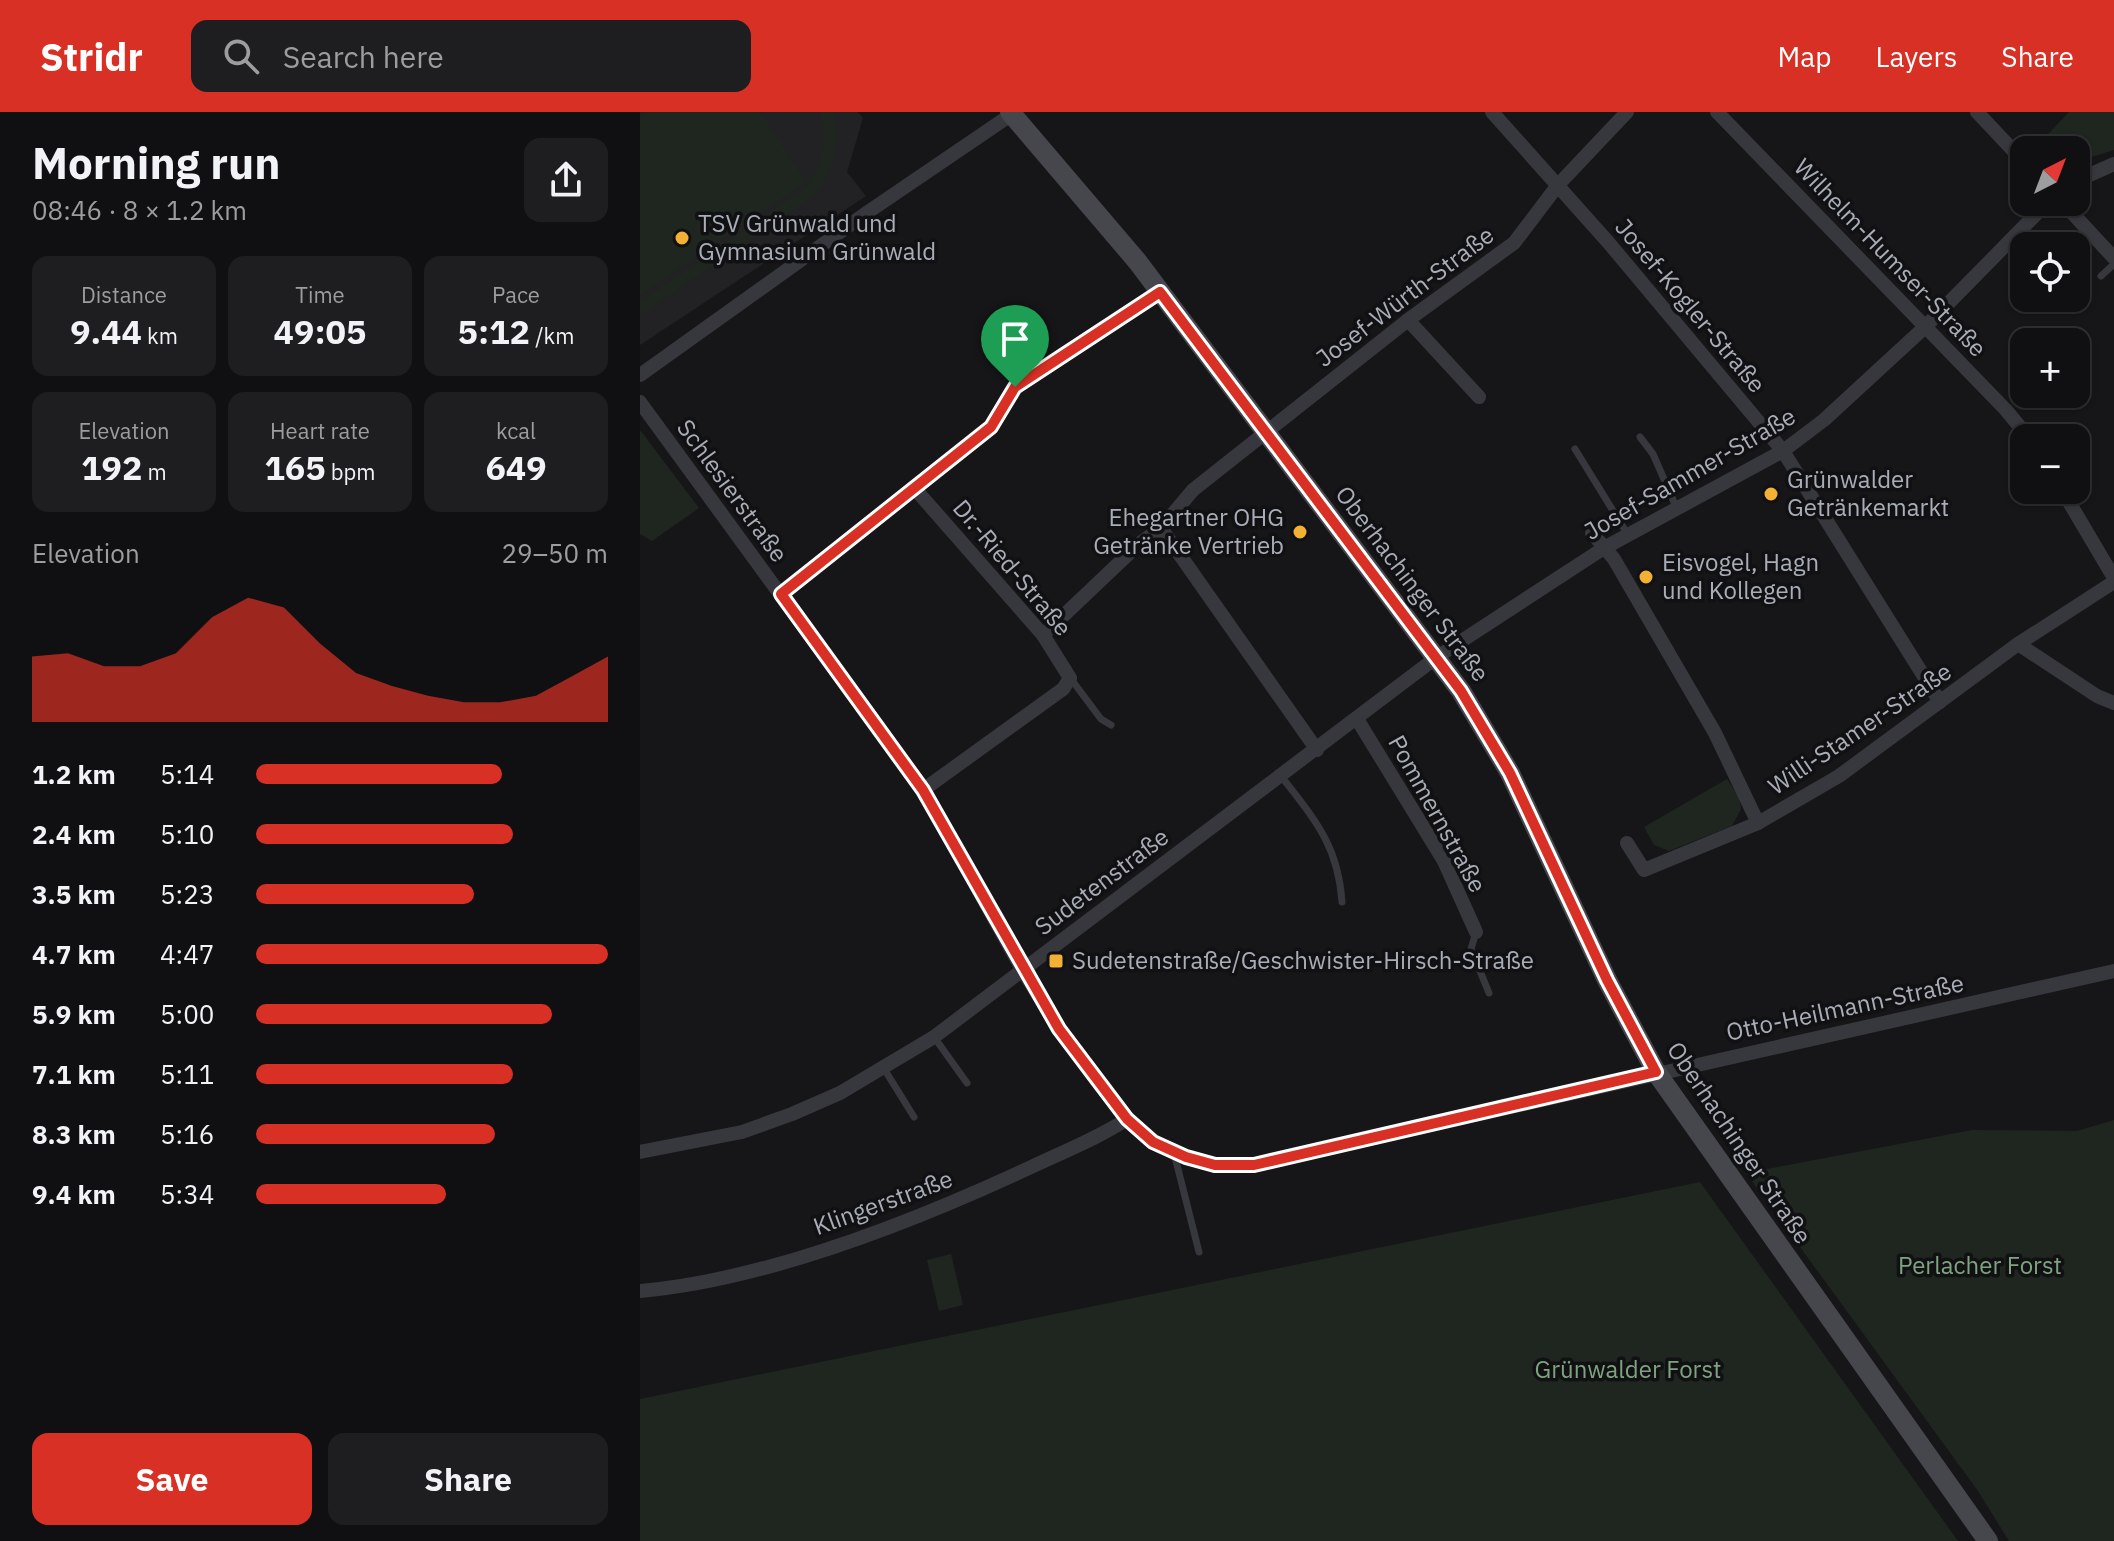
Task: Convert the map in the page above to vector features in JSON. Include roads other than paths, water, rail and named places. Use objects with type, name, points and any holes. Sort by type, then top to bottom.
[{"type":"main road","name":"Oberhachinger Straße","points":[[1012,113],[1160,292],[1437,657],[1510,773],[1607,980],[1656,1072],[1941,1480],[1988,1541]]},
{"type":"street","name":"Josef-Kogler-Straße","points":[[1492,112],[1558,185],[1783,451],[1940,702]]},
{"type":"street","name":"Josef-Würth-Straße","points":[[1043,635],[1139,544],[1161,528],[1193,490],[1408,320],[1514,243],[1558,185],[1627,112]]},
{"type":"street","name":"Wilhelm-Humser-Straße","points":[[1717,112],[2016,424]]},
{"type":"street","points":[[1977,112],[2010,147]]},
{"type":"street","points":[[640,375],[1012,113]]},
{"type":"street","points":[[2090,175],[2114,164]]},
{"type":"street","name":"Josef-Sammer-Straße","points":[[1437,657],[1604,548],[1783,451],[1824,420],[1925,327],[2034,216]]},
{"type":"street","points":[[2074,216],[2114,261]]},
{"type":"street","points":[[781,594],[916,490],[991,427],[1015,387],[1160,292]]},
{"type":"street","points":[[1408,320],[1479,397]]},
{"type":"street","name":"Schlesierstraße","points":[[640,402],[923,790],[1022,969],[1059,1029],[1127,1119]]},
{"type":"street","name":"Dr.-Ried-Straße","points":[[916,490],[1043,635],[1070,678]]},
{"type":"street","points":[[2070,504],[2114,580]]},
{"type":"street","points":[[1161,528],[1317,750]]},
{"type":"street","points":[[1592,533],[1715,733],[1758,823]]},
{"type":"street","name":"Willi-Stamer-Straße","points":[[1627,843],[1644,870],[1758,823],[1839,776],[2018,644],[2114,580]]},
{"type":"street","points":[[2018,644],[2097,696],[2114,703]]},
{"type":"street","name":"Sudetenstraße","points":[[640,1152],[742,1132],[779,1119],[840,1093],[934,1037],[1437,657]]},
{"type":"street","points":[[923,790],[1063,689],[1070,678]]},
{"type":"street","name":"Pommernstraße","points":[[1357,719],[1444,861],[1476,932]]},
{"type":"street","name":"Otto-Heilmann-Straße","points":[[1127,1119],[1153,1142],[1173,1151],[1215,1165],[1254,1165],[2114,971]]},
{"type":"street","name":"Klingerstraße","points":[[640,1291],[702,1282],[858,1238],[943,1208],[1127,1119]]},
{"type":"lane","points":[[2101,276],[2114,261]]},
{"type":"lane","points":[[1640,437],[1653,454],[1677,509]]},
{"type":"lane","points":[[1575,449],[1628,535]]},
{"type":"lane","points":[[1070,678],[1101,719],[1111,725]]},
{"type":"lane","points":[[1281,776],[1328,837],[1340,874],[1342,902]]},
{"type":"lane","points":[[1476,932],[1471,949],[1489,993]]},
{"type":"lane","points":[[934,1037],[967,1083]]},
{"type":"lane","points":[[883,1067],[914,1117]]},
{"type":"lane","points":[[1173,1151],[1199,1252]]},
{"type":"place","name":"TSV Grünwald und Gymnasium Grünwald","points":[[682,238]]},
{"type":"place","name":"Grünwalder Getränkemarkt","points":[[1771,494]]},
{"type":"place","name":"Ehegartner OHG Getränke Vertrieb","points":[[1300,532]]},
{"type":"place","name":"Eisvogel, Hagn und Kollegen","points":[[1646,577]]},
{"type":"place","name":"Sudetenstraße/Geschwister-Hirsch-Straße","points":[[1056,961]]},
{"type":"park label","name":"Perlacher Forst","points":[[1980,1266]]},
{"type":"park label","name":"Grünwalder Forst","points":[[1628,1370]]}]
